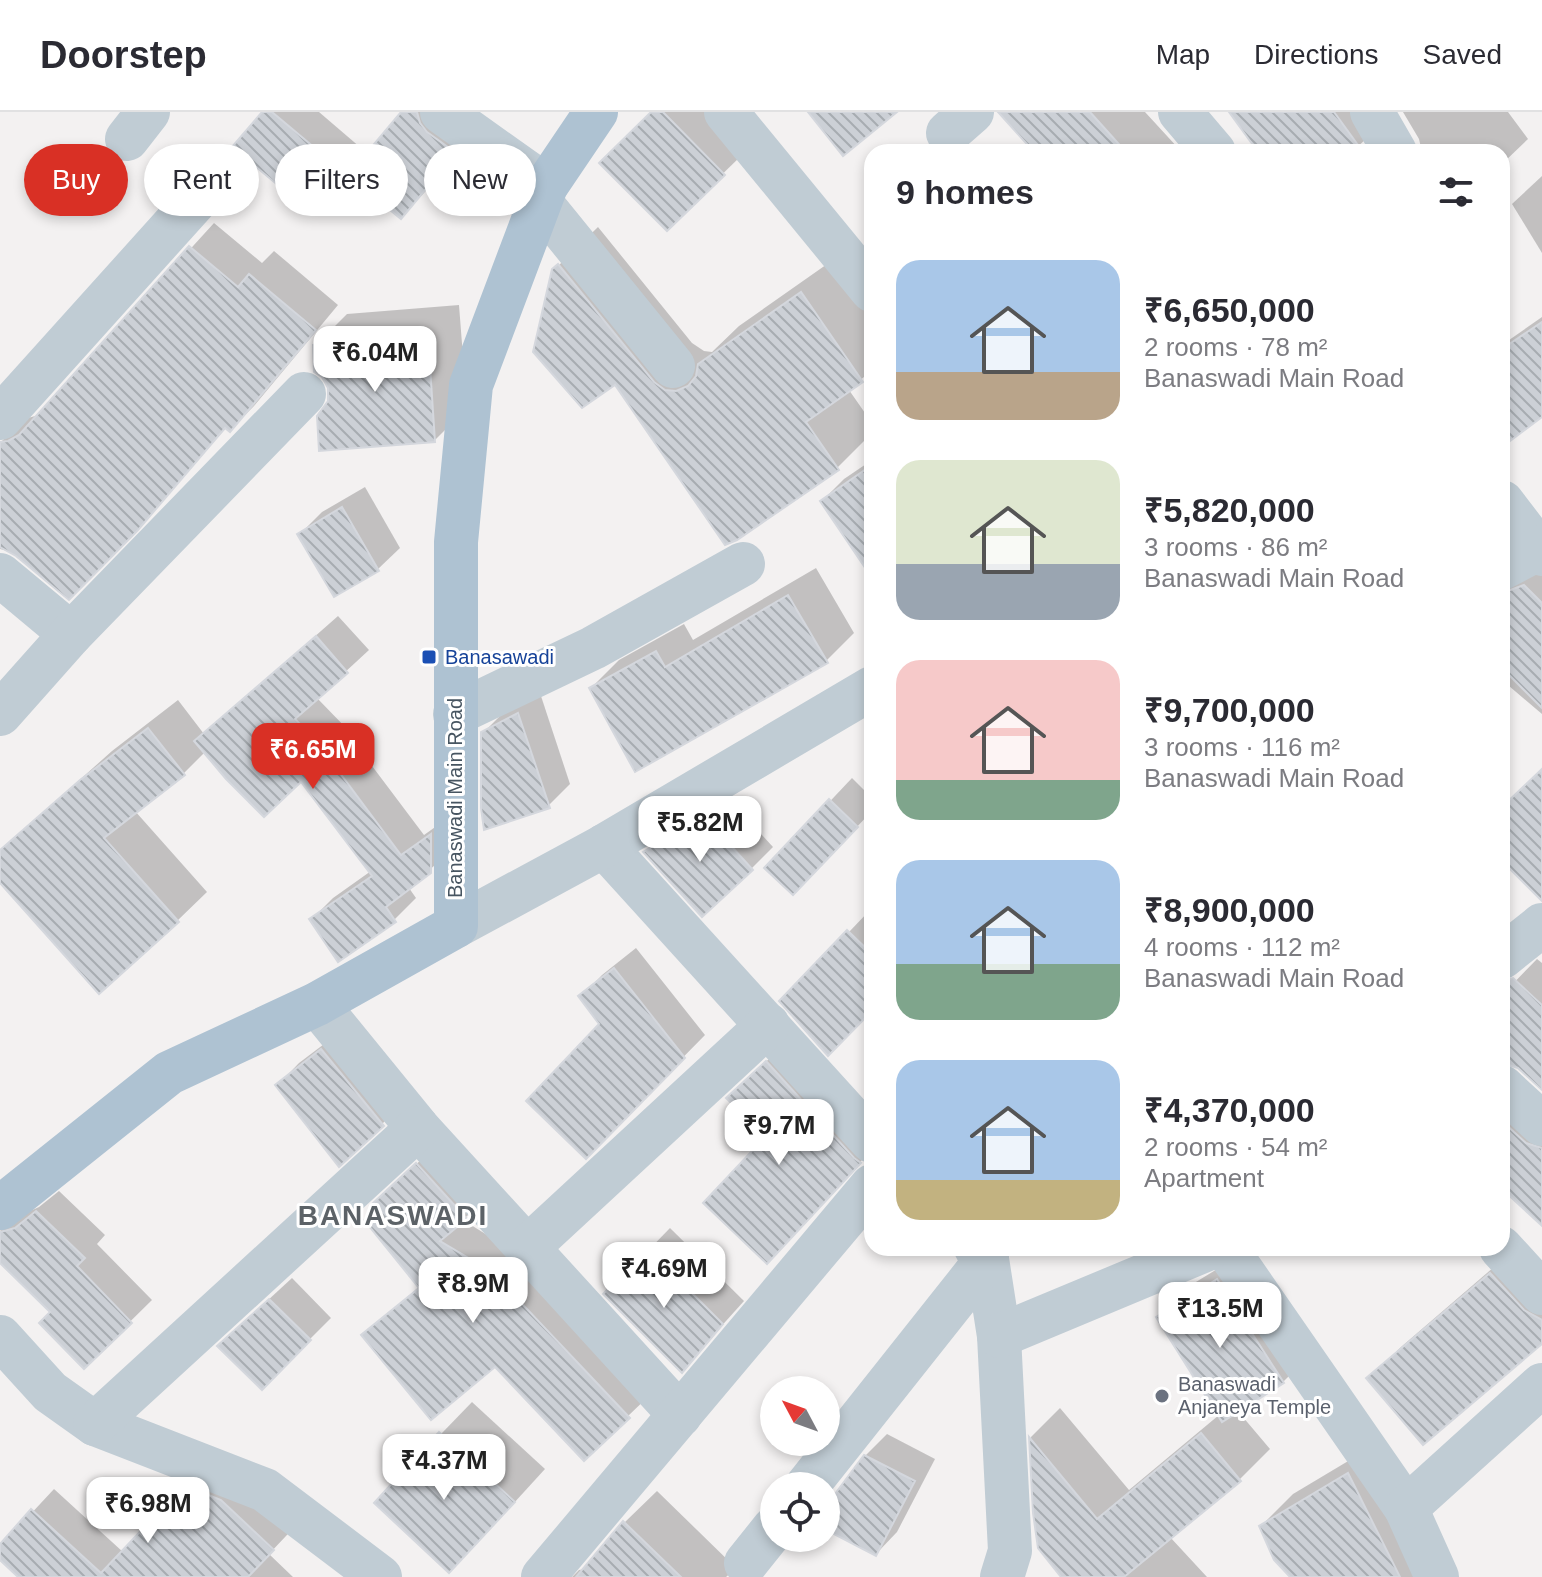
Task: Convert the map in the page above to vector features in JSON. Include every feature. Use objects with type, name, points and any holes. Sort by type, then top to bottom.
[{"type":"main road","name":"Banaswadi Main Road","points":[[0,1208],[169,1073],[317,1004],[456,926],[456,542],[471,385],[543,194],[596,112]]},
{"type":"street","points":[[442,112],[543,194],[673,366]]},
{"type":"street","points":[[726,112],[864,280]]},
{"type":"street","points":[[1180,112],[1207,144]]},
{"type":"street","points":[[1372,112],[1390,144]]},
{"type":"street","points":[[0,418],[182,216]]},
{"type":"street","points":[[0,714],[71,634],[304,394]]},
{"type":"street","points":[[1510,517],[1531,555]]},
{"type":"street","points":[[455,714],[593,648],[743,564]]},
{"type":"street","points":[[0,575],[71,634]]},
{"type":"street","points":[[456,926],[604,846],[864,693]]},
{"type":"street","points":[[604,846],[864,1132]]},
{"type":"street","points":[[1510,951],[1542,925]]},
{"type":"street","points":[[317,1004],[418,1128],[680,1415]]},
{"type":"street","points":[[528,1247],[768,1025]]},
{"type":"street","points":[[1510,1094],[1542,1124]]},
{"type":"street","points":[[95,1424],[418,1128]]},
{"type":"street","points":[[543,1577],[864,1196]]},
{"type":"street","points":[[817,1472],[979,1256]]},
{"type":"street","points":[[982,1256],[999,1336],[1010,1551],[1002,1577]]},
{"type":"street","points":[[999,1336],[1191,1256]]},
{"type":"street","points":[[1232,1256],[1406,1508],[1437,1577]]},
{"type":"street","points":[[1508,1256],[1542,1293]]},
{"type":"street","points":[[0,1337],[50,1392],[95,1424],[265,1490],[380,1577]]},
{"type":"street","points":[[1406,1508],[1542,1385]]},
{"type":"street","points":[[746,1563],[760,1546]]},
{"type":"building","points":[[262,112],[272,112],[310,144],[275,144],[275,183],[259,169],[259,144],[235,144]]},
{"type":"building","points":[[401,112],[417,112],[427,132],[444,144],[424,144],[424,191],[408,211],[408,144],[374,144]]},
{"type":"building","points":[[651,112],[663,112],[725,175],[667,231],[599,163]]},
{"type":"building","points":[[808,112],[897,112],[843,156]]},
{"type":"building","points":[[998,112],[1090,112],[1119,144],[1027,144]]},
{"type":"building","points":[[1229,112],[1334,112],[1357,144],[1252,144]]},
{"type":"building","points":[[189,246],[238,287],[249,274],[316,330],[230,432],[225,428],[138,530],[69,600],[16,556],[0,547],[0,442],[19,435]]},
{"type":"building","points":[[558,264],[654,382],[665,390],[676,391],[688,386],[696,376],[698,364],[801,292],[863,382],[806,422],[839,470],[737,540],[725,545],[615,385],[582,408],[533,352],[552,269]]},
{"type":"building","points":[[1542,322],[1542,417],[1510,441],[1510,344]]},
{"type":"building","points":[[428,336],[435,442],[319,451],[317,416],[328,401],[328,388],[322,377],[314,372],[313,345]]},
{"type":"building","points":[[864,471],[864,566],[820,501]]},
{"type":"building","points":[[342,507],[379,571],[334,597],[297,534]]},
{"type":"building","points":[[1524,585],[1542,603],[1542,708],[1510,676],[1510,590]]},
{"type":"building","points":[[788,595],[828,663],[635,772],[589,688],[656,651],[665,667]]},
{"type":"building","points":[[316,636],[348,673],[295,719],[330,755],[328,757],[401,855],[431,834],[431,873],[386,907],[396,922],[338,962],[309,919],[372,876],[301,782],[264,817],[194,741]]},
{"type":"building","points":[[518,713],[550,808],[484,830],[481,732]]},
{"type":"building","points":[[148,728],[185,775],[104,838],[179,922],[99,994],[0,883],[0,850],[80,780]]},
{"type":"building","points":[[1542,769],[1542,901],[1510,869],[1510,799]]},
{"type":"building","points":[[829,799],[858,827],[793,895],[764,868]]},
{"type":"building","points":[[704,816],[753,870],[702,917],[643,852]]},
{"type":"building","points":[[847,930],[864,946],[864,1019],[828,1056],[779,1001]]},
{"type":"building","points":[[614,968],[685,1058],[586,1159],[526,1101],[599,1024],[578,996]]},
{"type":"building","points":[[1513,978],[1542,1005],[1542,1090],[1518,1068],[1510,1066],[1510,979]]},
{"type":"building","points":[[321,1049],[384,1126],[339,1167],[275,1085]]},
{"type":"building","points":[[766,1061],[861,1163],[767,1264],[703,1203],[766,1136],[726,1098]]},
{"type":"building","points":[[1510,1128],[1526,1143],[1542,1148],[1542,1226],[1510,1196]]},
{"type":"building","points":[[416,1163],[467,1219],[440,1241],[492,1272],[630,1418],[584,1461],[495,1367],[431,1420],[361,1335],[419,1288],[364,1220],[374,1212],[370,1206]]},
{"type":"building","points":[[36,1211],[85,1258],[77,1266],[132,1323],[84,1369],[39,1323],[50,1312],[0,1263],[0,1232],[15,1228]]},
{"type":"building","points":[[647,1248],[723,1324],[682,1373],[603,1294]]},
{"type":"building","points":[[1490,1273],[1524,1310],[1542,1320],[1542,1344],[1423,1445],[1366,1378]]},
{"type":"building","points":[[1217,1279],[1284,1383],[1222,1422],[1156,1317]]},
{"type":"building","points":[[269,1299],[311,1340],[262,1390],[217,1346]]},
{"type":"building","points":[[439,1432],[515,1502],[449,1573],[374,1503]]},
{"type":"building","points":[[1201,1433],[1241,1481],[1124,1577],[1061,1577],[1038,1548],[1029,1437],[1097,1519]]},
{"type":"building","points":[[864,1455],[915,1481],[876,1556],[840,1537],[840,1487]]},
{"type":"building","points":[[1348,1473],[1400,1577],[1290,1577],[1274,1560],[1259,1526]]},
{"type":"building","points":[[184,1485],[221,1500],[274,1550],[248,1577],[18,1577],[0,1560],[0,1544],[31,1509],[101,1573]]},
{"type":"building","points":[[623,1521],[681,1577],[576,1577]]},
{"type":"place","name":"Banasawadi","points":[[429,657]]},
{"type":"place","name":"Banaswadi Anjaneya Temple","points":[[1162,1396]]},
{"type":"district","name":"BANASWADI","points":[[393,1215]]}]
